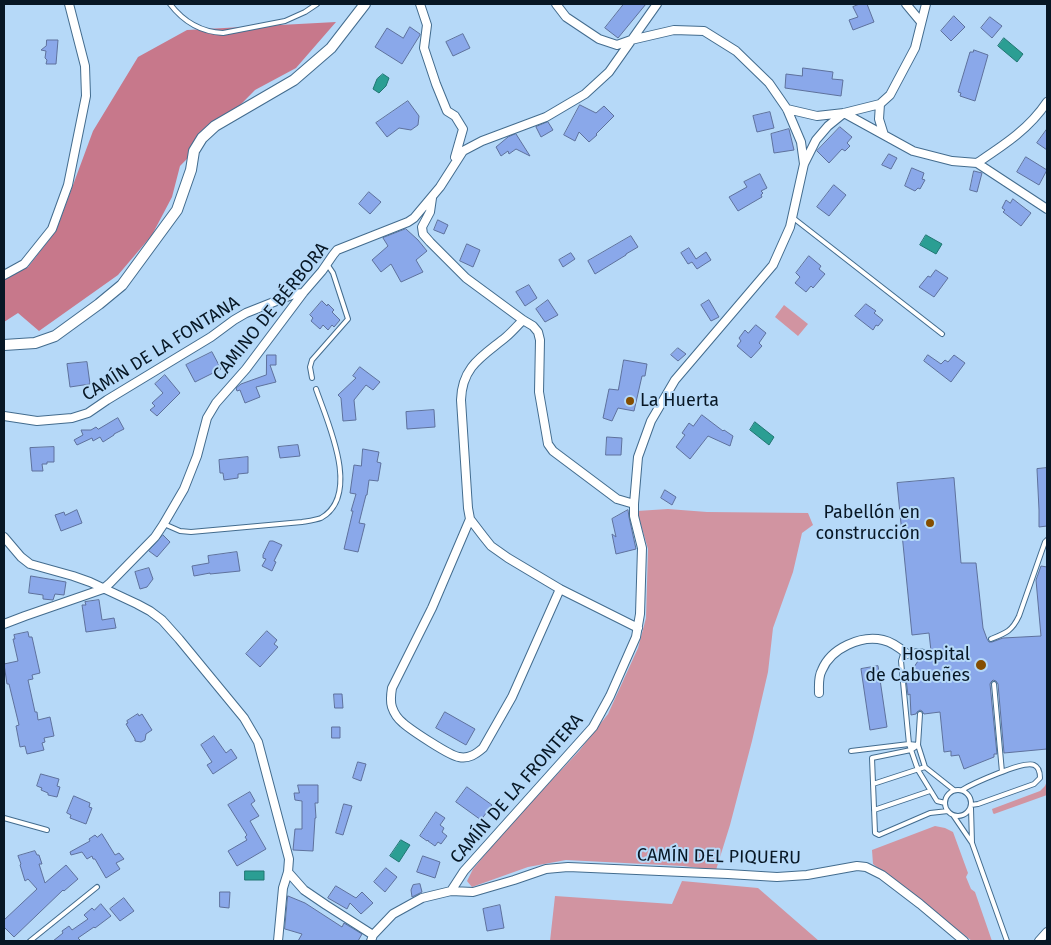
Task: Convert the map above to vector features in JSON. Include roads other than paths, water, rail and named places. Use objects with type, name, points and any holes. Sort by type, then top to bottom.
[{"type":"street","points":[[4,275],[24,264],[52,229],[68,185],[86,96],[85,66],[69,4]]},
{"type":"street","points":[[4,345],[35,343],[55,336],[122,285],[177,210],[191,170],[194,151],[202,138],[215,126],[294,80],[331,48],[365,4]]},
{"type":"street","points":[[420,4],[427,25],[424,48],[436,84],[447,111],[455,116],[463,129],[452,168]]},
{"type":"street","points":[[556,4],[566,17],[599,39],[617,45],[674,30],[704,30],[736,51],[769,83],[787,109],[801,142],[804,164]]},
{"type":"street","name":"CAMINO DE BÉRBORA","points":[[4,624],[103,589],[155,537],[164,524],[184,489],[197,456],[207,418],[216,403],[246,369],[337,250],[414,218],[440,187],[462,151],[482,141],[546,117],[585,94],[609,72],[657,4]]},
{"type":"street","points":[[906,4],[921,22]]},
{"type":"street","points":[[787,109],[817,116],[844,113],[880,104],[890,95],[915,48],[926,4]]},
{"type":"street","points":[[977,164],[1010,141],[1038,116],[1047,102]]},
{"type":"street","points":[[880,104],[879,119],[884,136]]},
{"type":"street","points":[[844,113],[913,151],[952,162],[977,164],[1047,209]]},
{"type":"street","points":[[804,164],[816,140],[828,126],[844,113]]},
{"type":"street","name":"CAMÍN DE LA FRONTERA","points":[[451,891],[464,870],[593,728],[610,696],[636,637],[638,628],[642,548],[634,516],[634,504],[638,457],[651,421],[675,380],[773,265],[790,227],[804,164]]},
{"type":"street","points":[[433,196],[430,212],[422,228],[423,234],[466,278],[533,326],[538,332],[540,340],[540,392],[548,444],[553,451],[617,499],[634,504]]},
{"type":"street","name":"CAMÍN DE LA FONTANA","points":[[4,416],[38,421],[72,418],[88,413],[116,394],[212,337],[246,313],[294,294],[303,293]]},
{"type":"street","points":[[523,320],[479,359],[466,375],[463,384],[461,400],[466,488],[470,519],[432,608],[392,688],[390,698],[396,716],[404,724],[453,756],[464,758],[477,754],[483,748],[512,697],[560,589]]},
{"type":"street","points":[[470,519],[491,546],[508,558],[560,589],[638,628]]},
{"type":"street","points":[[4,537],[30,564],[73,576],[137,604],[162,620],[244,718],[258,742],[289,859],[288,872],[283,888],[278,941]]},
{"type":"street","points":[[819,693],[818,681],[822,669],[836,652],[847,645],[860,640],[884,640],[907,654]]},
{"type":"street","name":"CAMÍN DEL PIQUERU","points":[[372,938],[393,914],[422,898],[451,891],[473,892],[546,869],[568,867],[777,877],[806,875],[857,866],[874,870],[920,904],[964,941]]},
{"type":"street","points":[[288,872],[304,890],[372,938]]},
{"type":"street","points":[[1039,941],[1047,932]]},
{"type":"lane","points":[[170,4],[185,20],[206,30],[223,33],[285,21],[317,4]]},
{"type":"lane","points":[[792,217],[942,334]]},
{"type":"lane","points":[[312,378],[310,367],[312,360],[348,319],[333,273],[327,264]]},
{"type":"lane","points":[[164,524],[191,532],[302,522],[320,518],[326,514],[334,506],[338,498],[341,471],[336,445],[316,389]]},
{"type":"lane","points":[[991,639],[1008,632],[1020,616],[1047,540]]},
{"type":"lane","points":[[926,654],[920,651],[903,654],[908,744],[918,770],[930,791],[937,801],[945,803]]},
{"type":"lane","points":[[994,684],[1002,772]]},
{"type":"lane","points":[[920,714],[918,746],[925,767],[954,790]]},
{"type":"lane","points":[[851,751],[908,744],[918,746]]},
{"type":"lane","points":[[918,746],[910,750],[872,758],[875,833],[879,835],[930,813],[948,811]]},
{"type":"lane","points":[[953,815],[961,816],[971,806],[1034,784],[1040,778],[1040,771],[1034,765],[1028,764],[1002,772],[962,790],[954,790],[947,795],[945,803],[948,811],[953,815],[972,843],[1007,941]]},
{"type":"lane","points":[[873,784],[925,767]]},
{"type":"lane","points":[[962,790],[970,798],[972,843]]},
{"type":"lane","points":[[874,810],[930,791]]},
{"type":"lane","points":[[4,818],[47,830]]},
{"type":"lane","points":[[30,941],[97,888]]},
{"type":"place","name":"La Huerta","points":[[630,401]]},
{"type":"place","name":"Pabellón en construcción","points":[[930,523]]},
{"type":"place","name":"Hospital de Cabueñes","points":[[981,665]]}]
